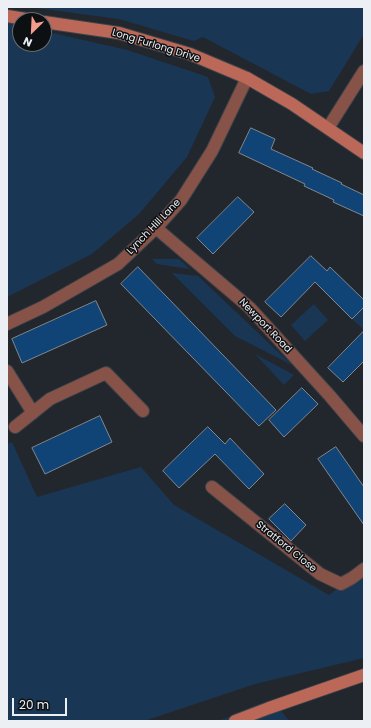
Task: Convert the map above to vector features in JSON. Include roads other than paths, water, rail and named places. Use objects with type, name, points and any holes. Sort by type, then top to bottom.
[{"type":"street","name":"Long Furlong Drive","points":[[52,23],[119,33],[190,54],[247,78],[292,104],[364,153]]},
{"type":"street","points":[[328,128],[364,71]]},
{"type":"street","name":"Lynch Hill Lane","points":[[7,324],[43,307],[118,264],[156,228],[182,200],[212,151],[247,78]]},
{"type":"street","name":"Newport Road","points":[[156,228],[250,308],[330,396],[364,436]]},
{"type":"street","points":[[7,371],[33,412]]},
{"type":"street","points":[[15,427],[50,399],[106,373],[143,411]]},
{"type":"street","name":"Stratford Close","points":[[212,487],[320,574],[341,584],[364,569]]},
{"type":"street","points":[[235,721],[364,675]]}]
